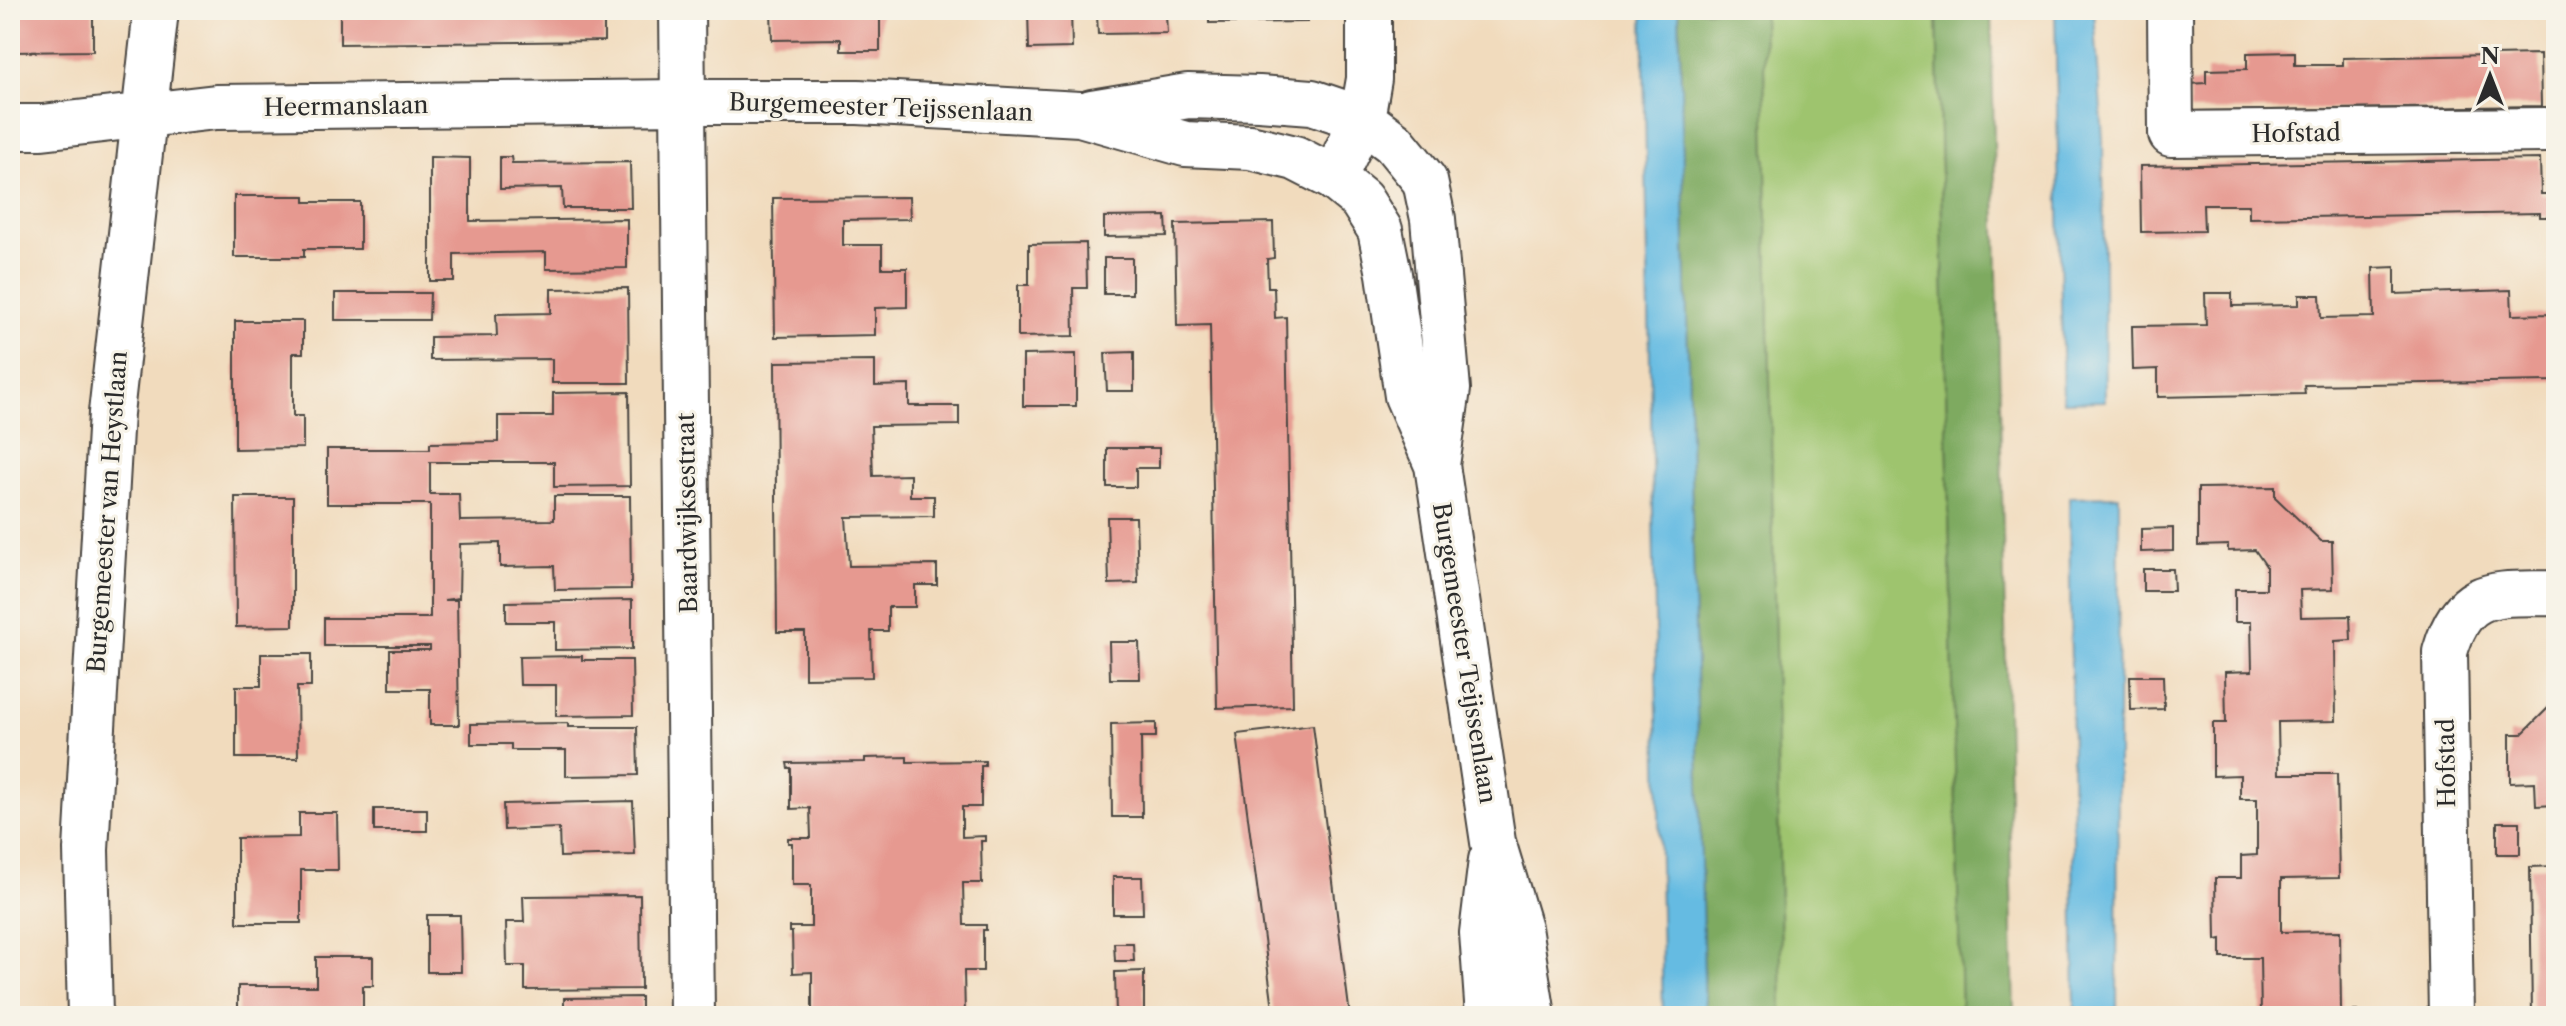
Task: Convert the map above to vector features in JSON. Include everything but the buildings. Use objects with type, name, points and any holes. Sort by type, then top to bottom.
[{"type":"street","name":"Burgemeester van Heystlaan","points":[[90,1016],[86,850],[111,413],[156,10]]},
{"type":"street","name":"Baardwijksestraat","points":[[682,10],[692,1016]]},
{"type":"street","points":[[1334,178],[1362,119],[1369,79],[1369,10]]},
{"type":"street","name":"Hofstad","points":[[2170,10],[2171,134],[2545,130]]},
{"type":"street","name":"Burgemeester Teijssenlaan","points":[[683,102],[858,102],[1080,114],[1188,96],[1312,102],[1362,119],[1394,143],[1425,181],[1433,219],[1448,389],[1437,465]]},
{"type":"street","name":"Heermanslaan","points":[[10,127],[42,127],[216,107],[683,102]]},
{"type":"street","name":"Burgemeester Teijssenlaan","points":[[1080,114],[1185,144],[1250,147],[1295,158],[1334,178],[1361,200],[1380,230],[1407,396],[1437,465],[1493,842],[1519,928],[1533,1016]]},
{"type":"street","name":"Hofstad","points":[[2451,1016],[2445,652],[2460,614],[2476,600],[2495,595],[2556,593]]},
{"type":"street","name":"Burgemeester Teijssenlaan","points":[[1488,1016],[1482,933],[1493,842]]},
{"type":"green space","points":[[1679,10],[1763,10],[1782,1014],[1795,1016],[1705,1016]]},
{"type":"green space","points":[[1763,10],[1937,10],[1961,1016],[1782,1015]]},
{"type":"green space","points":[[1937,10],[1991,10],[2014,1016],[1961,1016]]},
{"type":"water","points":[[1643,10],[1679,10],[1705,1016],[1663,1016]]},
{"type":"water","points":[[2055,10],[2094,10],[2103,139],[2105,401],[2063,402]]},
{"type":"water","points":[[2119,496],[2117,1016],[2075,1016],[2069,497]]}]
